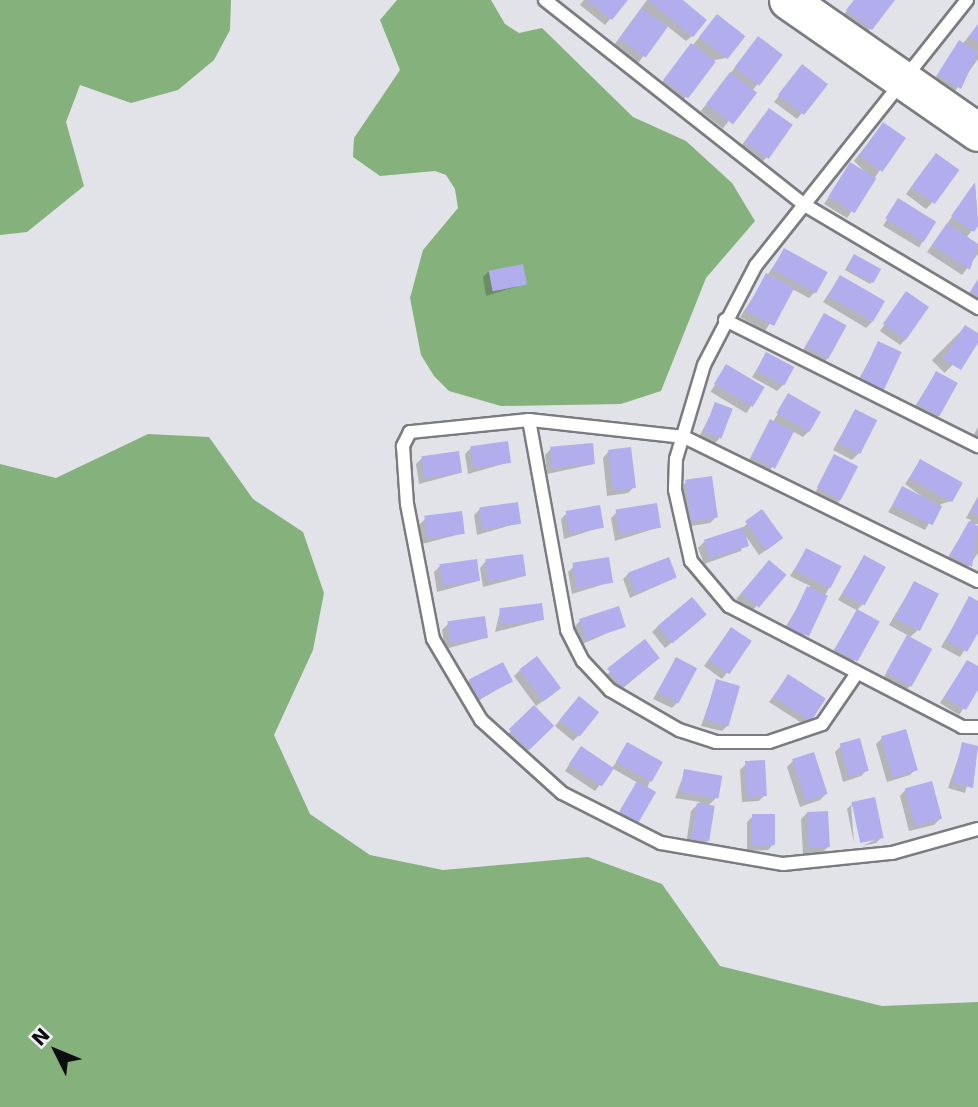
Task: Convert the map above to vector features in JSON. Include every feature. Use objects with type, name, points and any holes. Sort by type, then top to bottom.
[{"type":"street","points":[[788,0],[978,132]]},
{"type":"lane","points":[[545,0],[803,204],[978,308]]},
{"type":"lane","points":[[967,0],[756,265],[725,320],[676,459],[676,514],[691,561],[707,584],[759,625],[962,727],[978,727]]},
{"type":"lane","points":[[725,320],[978,446]]},
{"type":"lane","points":[[530,420],[567,630],[583,661],[610,690],[679,730],[716,742],[769,743],[822,724],[857,673]]},
{"type":"lane","points":[[978,580],[684,437],[530,420],[411,432],[403,446],[407,504],[433,639],[481,720],[518,759],[611,821],[661,842],[722,857],[841,862],[978,829]]},
{"type":"green space","points":[[0,0],[231,0],[230,30],[214,60],[178,90],[131,103],[80,85],[66,122],[84,186],[27,232],[0,235]]},
{"type":"green space","points":[[397,0],[491,0],[505,24],[519,33],[542,28],[633,117],[686,141],[732,183],[755,221],[706,278],[661,391],[621,404],[501,406],[449,391],[434,376],[421,355],[410,298],[423,250],[458,208],[455,189],[446,175],[435,171],[380,176],[353,157],[354,138],[400,70],[380,20]]},
{"type":"green space","points":[[148,434],[209,437],[253,499],[303,532],[324,593],[313,650],[274,735],[310,814],[370,855],[443,870],[588,857],[662,884],[720,966],[882,1006],[978,1002],[978,1107],[0,1107],[0,464],[56,478]]},
{"type":"building","points":[[587,0],[628,0],[612,20]]},
{"type":"building","points":[[648,0],[683,0],[707,20],[693,37]]},
{"type":"building","points":[[854,0],[895,0],[872,30],[846,10]]},
{"type":"building","points":[[642,8],[668,27],[646,58],[620,39]]},
{"type":"building","points":[[717,14],[745,36],[728,59],[699,37]]},
{"type":"building","points":[[978,24],[978,42],[969,36]]},
{"type":"building","points":[[758,36],[783,55],[759,86],[735,67]]},
{"type":"building","points":[[959,40],[978,52],[961,89],[937,75]]},
{"type":"building","points":[[691,43],[716,62],[688,98],[663,80]]},
{"type":"building","points":[[802,64],[828,84],[804,115],[778,95]]},
{"type":"building","points":[[730,72],[757,92],[733,124],[706,104]]},
{"type":"building","points":[[769,108],[793,125],[769,159],[745,142]]},
{"type":"building","points":[[883,122],[906,138],[882,172],[859,156]]},
{"type":"building","points":[[936,153],[959,170],[935,204],[911,187]]},
{"type":"building","points":[[850,162],[876,178],[855,213],[828,197]]},
{"type":"building","points":[[975,182],[978,226],[974,232],[951,216]]},
{"type":"building","points":[[898,198],[936,222],[923,242],[885,218]]},
{"type":"building","points":[[947,223],[978,244],[970,270],[932,245]]},
{"type":"building","points":[[784,248],[828,272],[816,293],[772,269]]},
{"type":"building","points":[[854,254],[881,269],[873,283],[846,268]]},
{"type":"building","points":[[523,264],[527,285],[493,291],[489,271]]},
{"type":"building","points":[[766,273],[794,288],[774,326],[746,311]]},
{"type":"building","points":[[840,275],[885,301],[873,322],[828,296]]},
{"type":"building","points":[[978,280],[978,296],[971,292]]},
{"type":"building","points":[[906,291],[929,307],[906,340],[883,324]]},
{"type":"building","points":[[824,313],[847,326],[828,359],[806,346]]},
{"type":"building","points":[[965,325],[978,333],[978,343],[961,370],[943,359]]},
{"type":"building","points":[[878,341],[902,352],[884,390],[860,379]]},
{"type":"building","points":[[766,352],[794,367],[784,386],[756,371]]},
{"type":"building","points":[[726,364],[765,387],[753,407],[714,384]]},
{"type":"building","points":[[936,371],[958,383],[939,416],[918,404]]},
{"type":"building","points":[[788,393],[821,412],[809,432],[776,413]]},
{"type":"building","points":[[715,402],[733,409],[721,439],[704,432]]},
{"type":"building","points":[[855,409],[877,420],[860,454],[838,443]]},
{"type":"building","points":[[770,419],[794,431],[775,469],[751,456]]},
{"type":"building","points":[[508,441],[511,463],[473,468],[470,446]]},
{"type":"building","points":[[593,443],[595,464],[552,468],[550,447]]},
{"type":"building","points":[[631,447],[636,488],[613,490],[608,450]]},
{"type":"building","points":[[459,451],[462,473],[424,478],[421,456]]},
{"type":"building","points":[[834,454],[858,466],[841,500],[817,488]]},
{"type":"building","points":[[920,459],[963,483],[952,502],[909,478]]},
{"type":"building","points":[[712,476],[718,518],[691,521],[685,480]]},
{"type":"building","points":[[902,486],[942,506],[933,525],[892,505]]},
{"type":"building","points":[[978,497],[978,515],[971,512]]},
{"type":"building","points":[[518,502],[521,524],[482,529],[479,507]]},
{"type":"building","points":[[657,503],[661,528],[619,534],[616,510]]},
{"type":"building","points":[[600,505],[604,528],[570,534],[566,511]]},
{"type":"building","points":[[762,509],[783,538],[766,550],[745,521]]},
{"type":"building","points":[[462,511],[465,534],[427,538],[424,516]]},
{"type":"building","points":[[969,521],[978,526],[972,567],[950,555]]},
{"type":"building","points":[[743,527],[749,546],[710,559],[704,540]]},
{"type":"building","points":[[806,548],[842,566],[830,588],[795,570]]},
{"type":"building","points":[[523,554],[526,576],[488,581],[485,559]]},
{"type":"building","points":[[864,555],[886,567],[865,606],[843,593]]},
{"type":"building","points":[[609,557],[613,583],[577,588],[572,563]]},
{"type":"building","points":[[669,557],[677,578],[636,593],[628,573]]},
{"type":"building","points":[[477,559],[480,581],[442,586],[439,564]]},
{"type":"building","points":[[769,560],[787,575],[759,608],[741,593]]},
{"type":"building","points":[[914,581],[939,594],[920,631],[895,618]]},
{"type":"building","points":[[807,586],[828,596],[809,637],[788,627]]},
{"type":"building","points":[[969,596],[978,601],[978,633],[967,652],[946,640]]},
{"type":"building","points":[[692,597],[707,615],[672,644],[658,626]]},
{"type":"building","points":[[542,603],[544,620],[501,625],[499,608]]},
{"type":"building","points":[[619,606],[626,627],[586,640],[579,619]]},
{"type":"building","points":[[857,609],[880,622],[857,662],[835,649]]},
{"type":"building","points":[[485,616],[488,638],[450,643],[447,621]]},
{"type":"building","points":[[731,627],[752,641],[729,674],[709,660]]},
{"type":"building","points":[[907,635],[932,649],[912,687],[886,673]]},
{"type":"building","points":[[645,639],[660,658],[622,687],[607,669]]},
{"type":"building","points":[[537,656],[561,688],[544,701],[519,669]]},
{"type":"building","points":[[676,657],[697,668],[678,704],[657,692]]},
{"type":"building","points":[[967,660],[978,666],[978,690],[966,710],[944,697]]},
{"type":"building","points":[[503,662],[513,682],[479,699],[469,679]]},
{"type":"building","points":[[788,674],[826,699],[811,721],[773,697]]},
{"type":"building","points":[[716,679],[740,686],[728,726],[704,719]]},
{"type":"building","points":[[579,696],[599,712],[580,736],[559,720]]},
{"type":"building","points":[[534,705],[554,726],[529,750],[509,729]]},
{"type":"building","points":[[906,729],[918,770],[893,778],[881,736]]},
{"type":"building","points":[[860,738],[869,771],[849,776],[840,743]]},
{"type":"building","points":[[627,742],[663,762],[652,782],[616,762]]},
{"type":"building","points":[[962,742],[978,746],[973,788],[953,783]]},
{"type":"building","points":[[581,746],[614,768],[602,787],[569,764]]},
{"type":"building","points":[[814,752],[828,794],[806,801],[792,759]]},
{"type":"building","points":[[765,760],[767,796],[747,797],[745,761]]},
{"type":"building","points":[[684,769],[722,776],[718,798],[680,792]]},
{"type":"building","points":[[637,781],[656,792],[639,822],[620,811]]},
{"type":"building","points":[[932,781],[942,819],[915,826],[905,788]]},
{"type":"building","points":[[875,797],[884,838],[860,843],[852,802]]},
{"type":"building","points":[[697,803],[715,806],[709,841],[691,839]]},
{"type":"building","points":[[828,811],[830,847],[809,848],[807,812]]},
{"type":"building","points":[[752,814],[775,814],[775,845],[752,845]]}]
